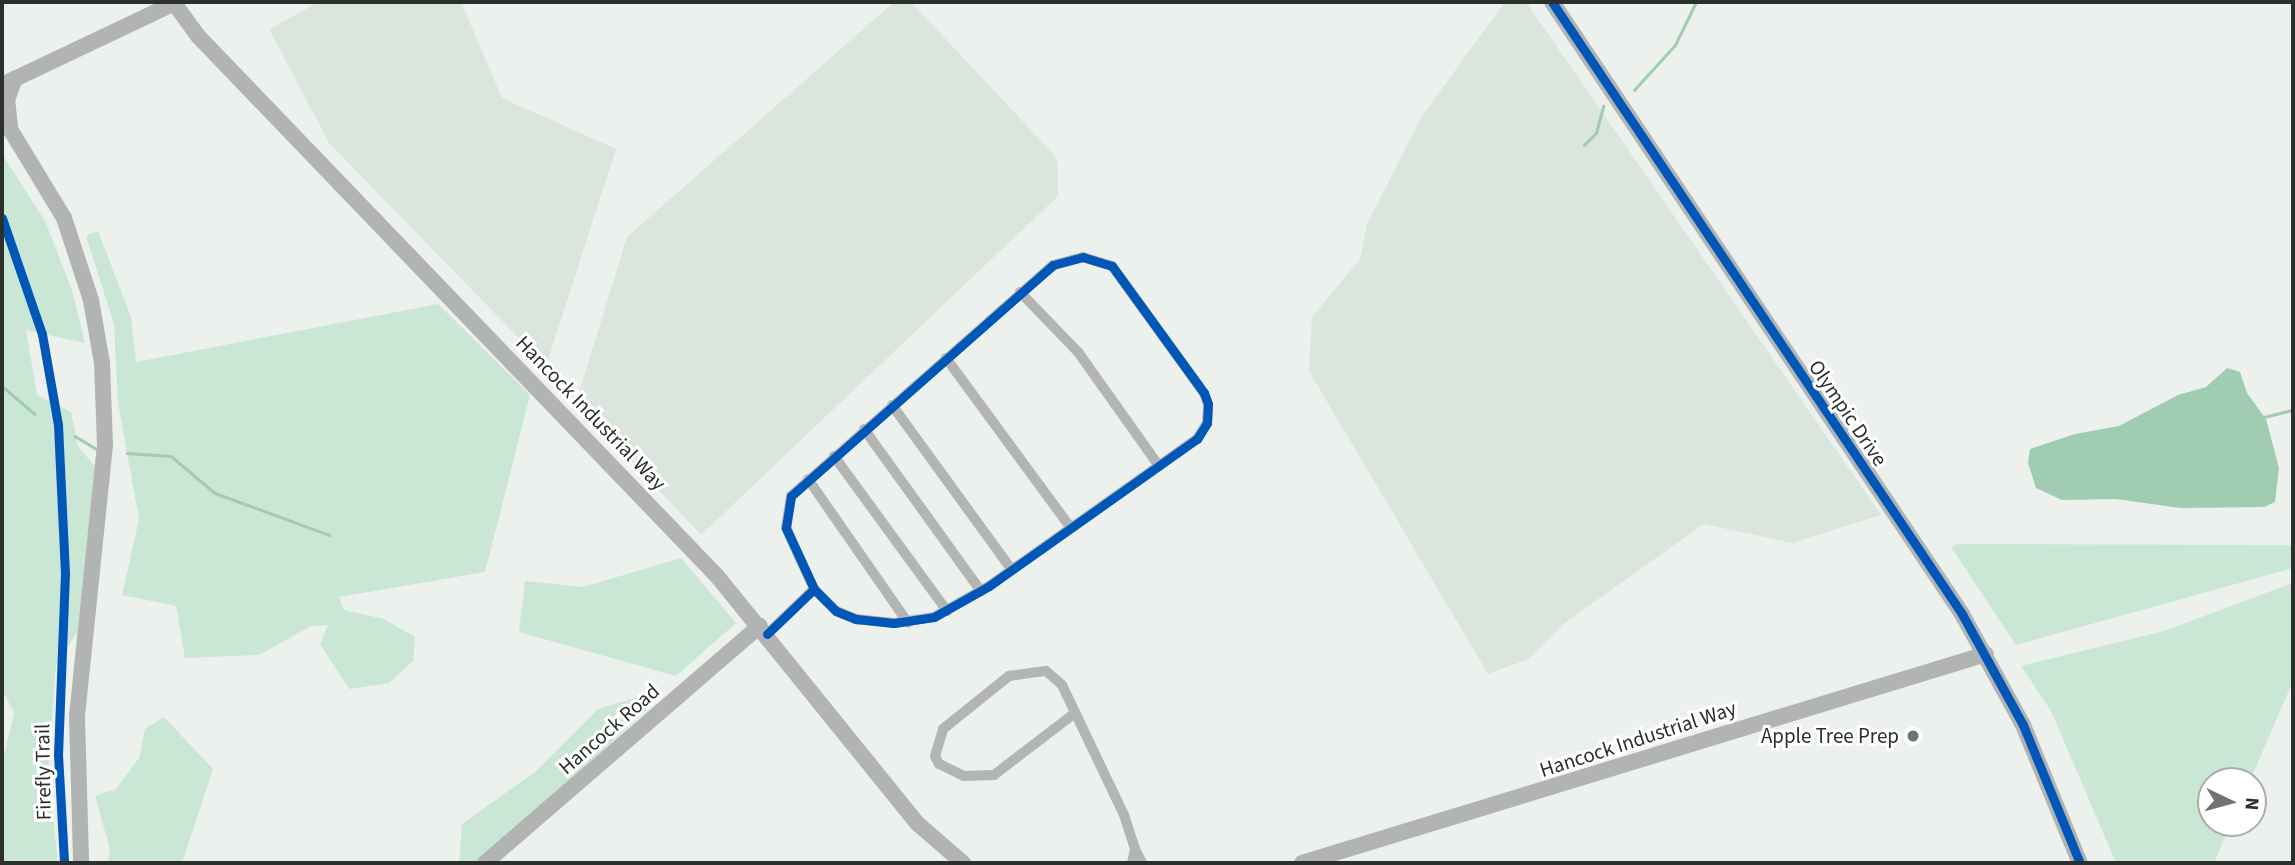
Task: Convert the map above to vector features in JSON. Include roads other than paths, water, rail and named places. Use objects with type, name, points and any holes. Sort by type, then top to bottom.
[{"type":"street","name":"Hancock Industrial Way","points":[[175,2],[198,36],[520,369],[763,630],[918,824],[963,863]]},
{"type":"street","points":[[81,863],[75,742],[105,445],[102,363],[91,300],[64,218],[4,121],[8,82],[175,2]]},
{"type":"street","name":"Olympic Drive","points":[[1552,2],[1986,654],[2023,725],[2080,863]]},
{"type":"street","points":[[1083,257],[1112,266],[1208,404],[1202,434],[1012,570],[947,611],[908,623],[846,616],[828,605],[814,589],[785,520],[791,496],[1020,292],[1062,260],[1083,257]]},
{"type":"street","points":[[1020,292],[1077,352],[1160,466]]},
{"type":"street","points":[[946,358],[1071,528]]},
{"type":"street","points":[[892,405],[1012,570]]},
{"type":"street","points":[[864,429],[981,591]]},
{"type":"street","points":[[834,456],[947,611]]},
{"type":"street","points":[[808,479],[908,623]]},
{"type":"street","points":[[763,630],[814,589]]},
{"type":"street","name":"Hancock Road","points":[[485,863],[763,630]]},
{"type":"street","name":"Hancock Industrial Way","points":[[1302,863],[1986,654]]},
{"type":"street","points":[[1075,713],[994,775],[951,772],[935,756],[943,729],[1009,676],[1040,670],[1055,677],[1075,713],[1142,863]]},
{"type":"street","points":[[1132,863],[1135,849]]},
{"type":"waterway","points":[[1634,90],[1675,45],[1696,2]]},
{"type":"waterway","points":[[1584,145],[1596,133],[1603,106]]},
{"type":"waterway","points":[[2,386],[35,414]]},
{"type":"waterway","points":[[2264,417],[2293,410]]},
{"type":"waterway","points":[[75,436],[98,450]]},
{"type":"waterway","points":[[127,453],[171,456],[215,493],[330,535]]},
{"type":"place","name":"Apple Tree Prep","points":[[1913,736]]}]
